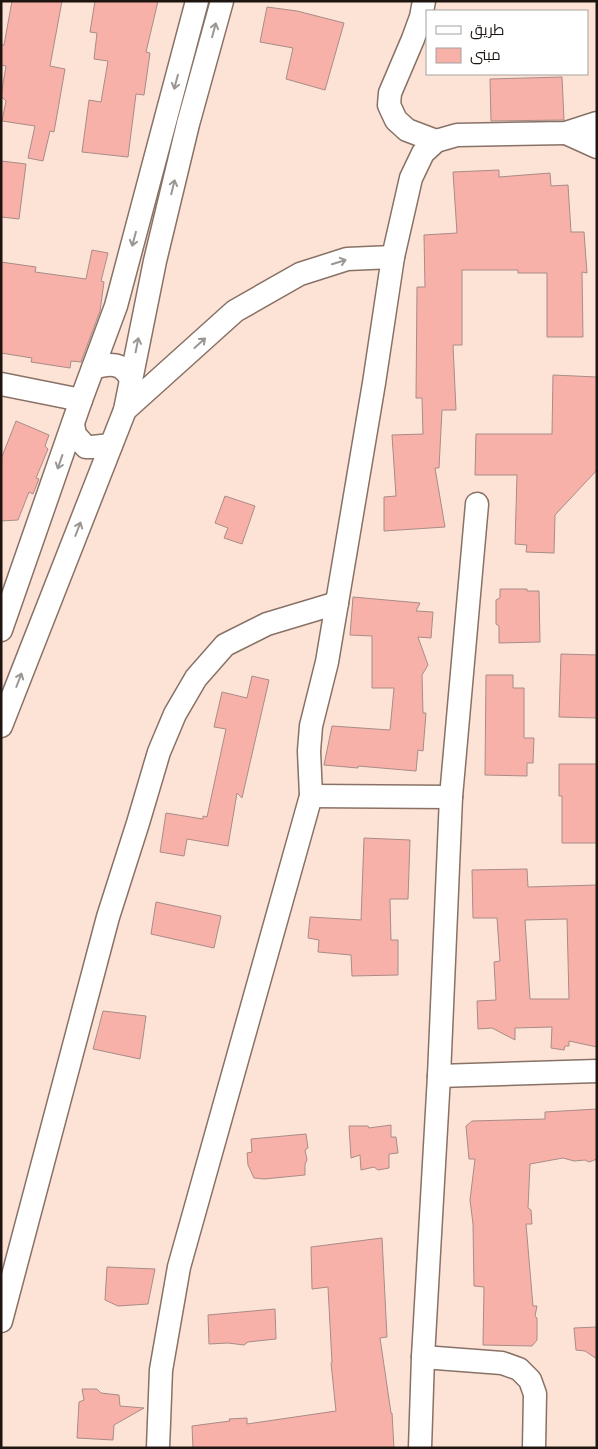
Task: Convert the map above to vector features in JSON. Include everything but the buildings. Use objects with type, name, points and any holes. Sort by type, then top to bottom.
[{"type":"street","points":[[1,630],[81,400],[116,306],[197,1]]},
{"type":"street","points":[[1,726],[125,410],[155,261],[184,142],[222,1]]},
{"type":"street","points":[[424,1],[421,17],[413,39],[390,93],[389,105],[396,120],[407,130],[436,141]]},
{"type":"street","points":[[158,1448],[161,1370],[179,1267],[311,796],[309,751],[311,726],[327,662],[374,383],[393,257],[410,178],[423,153],[436,141],[457,135],[566,133],[597,123]]},
{"type":"street","points":[[597,131],[597,143]]},
{"type":"street","points":[[566,133],[597,147]]},
{"type":"street","points":[[125,410],[236,312],[300,274],[348,259],[393,257]]},
{"type":"street","points":[[93,368],[112,364],[120,366],[127,370],[131,378]]},
{"type":"street","points":[[1,384],[81,400]]},
{"type":"street","points":[[73,424],[76,435],[86,447],[111,445]]},
{"type":"street","points":[[420,1448],[451,798],[477,504]]},
{"type":"street","points":[[1,1321],[108,917],[159,752],[175,714],[196,678],[225,645],[267,624],[337,603]]},
{"type":"street","points":[[311,796],[451,798]]},
{"type":"street","points":[[439,1076],[597,1071]]},
{"type":"street","points":[[423,1357],[502,1364],[519,1369],[530,1380],[534,1394],[534,1448]]}]
